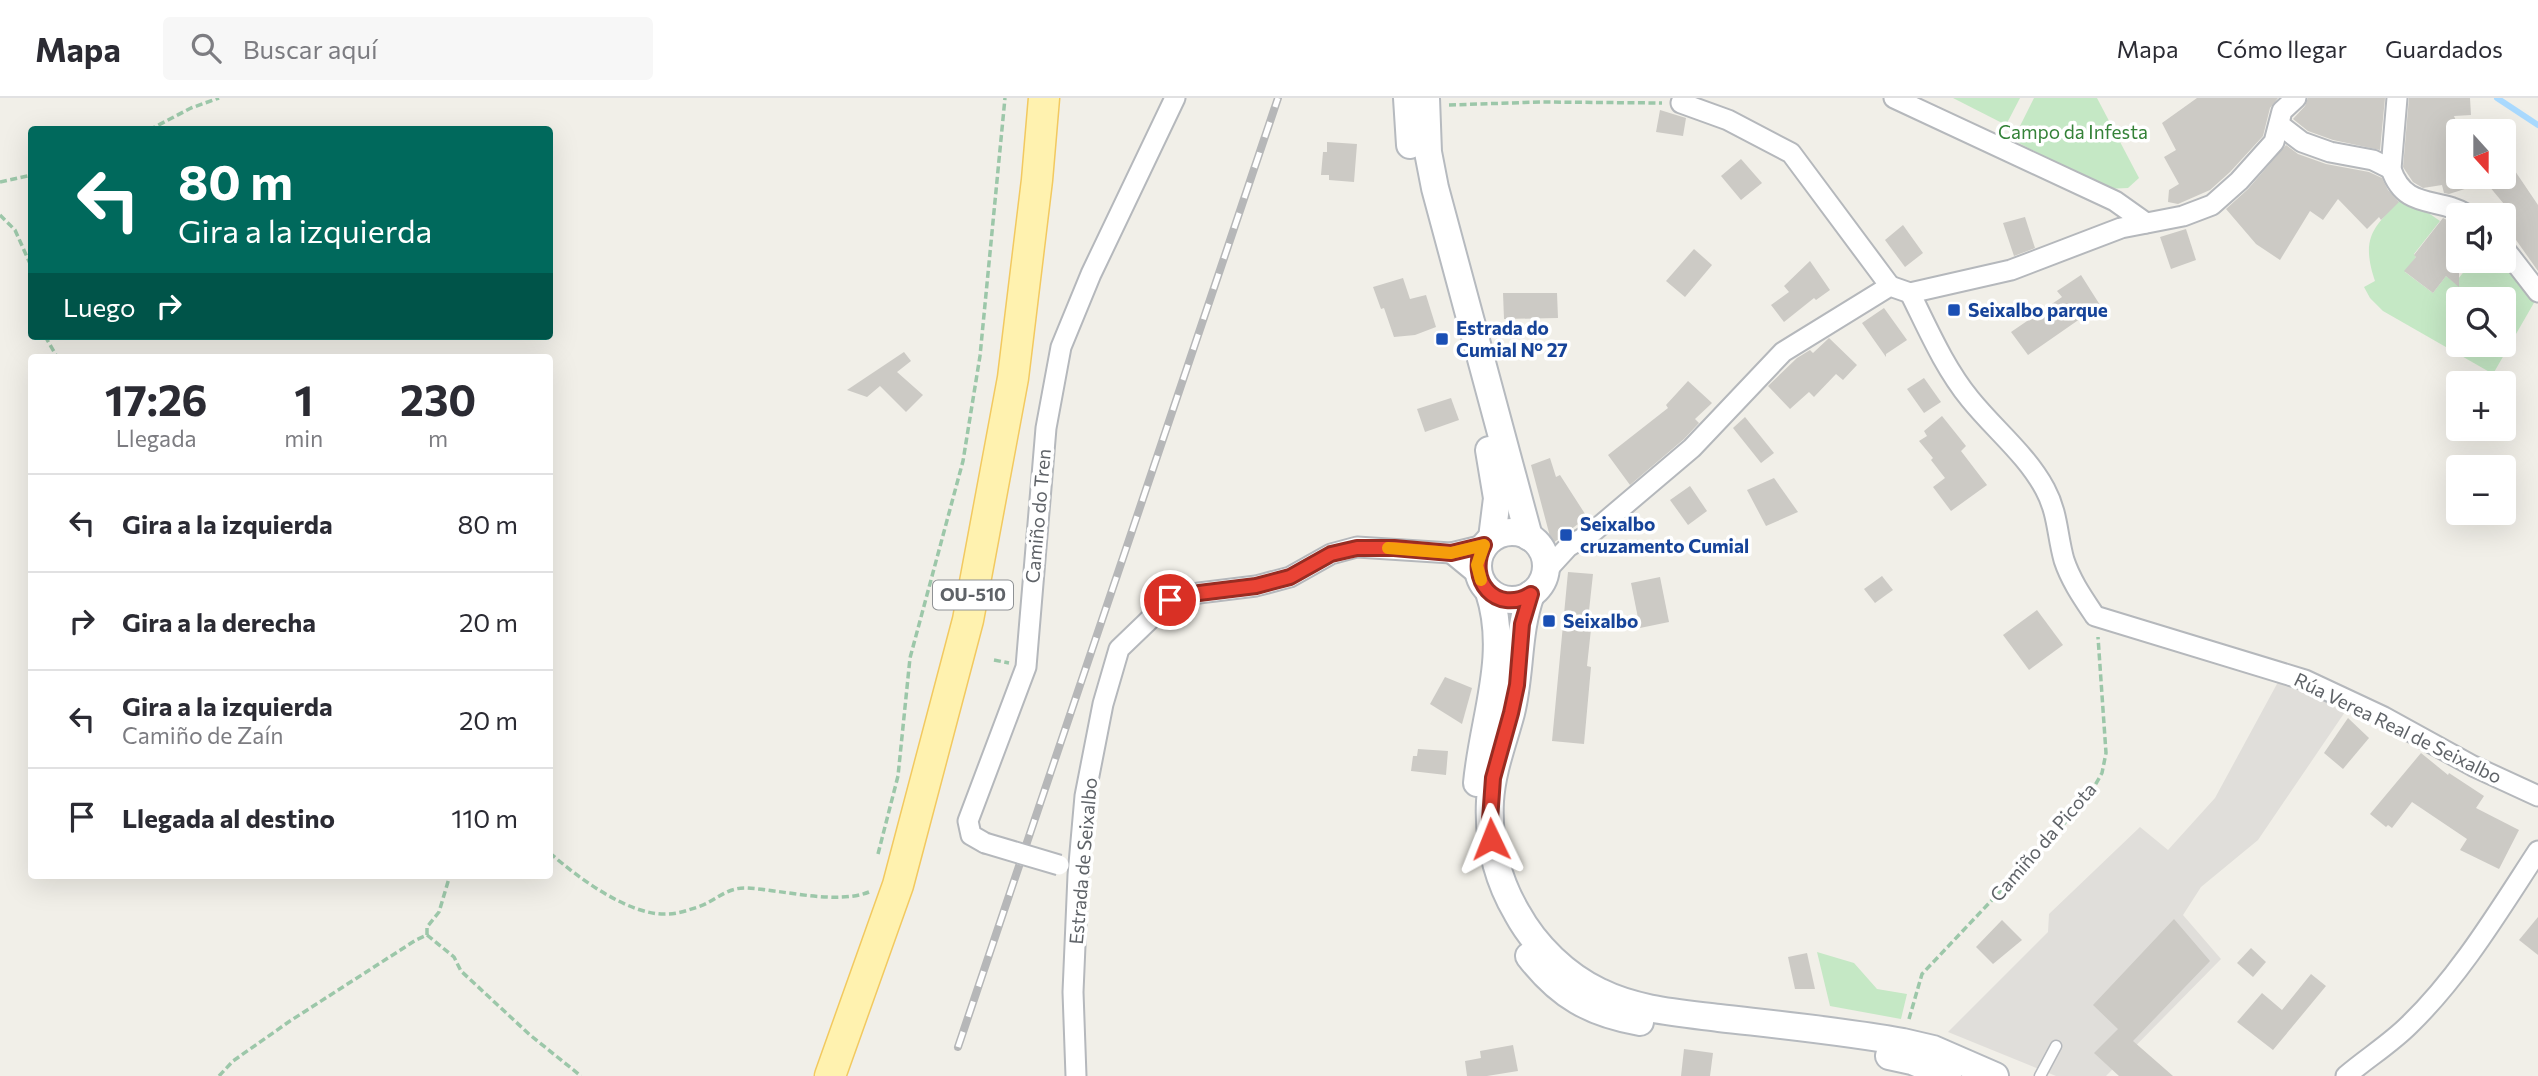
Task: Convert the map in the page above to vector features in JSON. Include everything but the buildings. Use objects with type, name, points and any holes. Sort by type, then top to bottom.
[{"type":"main road","name":"OU-510","points":[[830,1076],[898,885],[968,620],[1013,378],[1044,98]]},
{"type":"street","name":"Camiño do Tren","points":[[1078,875],[1059,866],[985,843],[971,835],[968,821],[1026,667],[1045,428],[1061,348],[1091,274],[1175,98]]},
{"type":"street","points":[[1894,98],[2115,201],[2146,223]]},
{"type":"street","points":[[1681,103],[1728,120],[1791,153],[1890,286],[1910,293],[2011,270],[2121,228],[2183,216],[2212,205],[2239,181],[2274,142],[2282,111],[2295,98]]},
{"type":"street","points":[[2397,98],[2391,169],[2394,178],[2408,196],[2446,206]]},
{"type":"street","points":[[1419,100],[1445,229],[1546,551],[1543,581],[1531,594],[1519,599],[1497,597],[1451,553]]},
{"type":"street","points":[[1419,100],[1413,167],[1423,215],[1476,397],[1492,463],[1497,498],[1488,542],[1477,565],[1496,614],[1499,638],[1479,758],[1476,794],[1477,831],[1482,862],[1502,916],[1538,968],[1568,996],[1597,1012],[1620,1018],[1828,1047],[1920,1064],[1944,1065],[1973,1076]]},
{"type":"street","points":[[2280,124],[2302,142],[2330,152],[2372,160],[2391,169]]},
{"type":"street","points":[[2516,264],[2538,292]]},
{"type":"street","points":[[1546,551],[1594,531],[1692,448],[1783,352],[1890,286]]},
{"type":"street","points":[[1910,293],[1955,378],[1970,400],[2021,453],[2045,489],[2056,510],[2063,556],[2070,576],[2095,616]]},
{"type":"street","points":[[1451,553],[1510,532],[1546,551]]},
{"type":"street","name":"Estrada de Seixalbo","points":[[1076,1076],[1073,992],[1078,875],[1086,796],[1103,704],[1119,649],[1170,600],[1199,593],[1256,586],[1290,577],[1331,554],[1357,548],[1451,553]]},
{"type":"street","points":[[1531,594],[1522,624],[1517,685],[1493,778],[1490,820],[1491,839],[1501,880],[1509,900],[1533,937],[1572,975],[1601,993],[1622,1001],[1920,1064]]},
{"type":"street","name":"Rúa Verea Real de Seixalbo","points":[[2095,616],[2305,680],[2384,718],[2473,766],[2538,796]]},
{"type":"street","points":[[2346,1076],[2402,1031],[2434,998],[2488,928],[2538,851]]},
{"type":"street","points":[[1920,1064],[1933,1049],[1995,1076]]},
{"type":"lane","points":[[2040,1076],[2056,1046]]},
{"type":"path","points":[[157,126],[191,108],[219,98]]},
{"type":"path","points":[[878,854],[898,776],[910,658],[963,461],[980,356],[1005,98]]},
{"type":"path","points":[[1419,100],[1681,103]]},
{"type":"path","points":[[0,182],[28,176]]},
{"type":"path","points":[[0,215],[15,230],[28,259]]},
{"type":"path","name":"Camiño da Picota","points":[[1920,1064],[1922,974],[2062,826],[2090,794],[2102,773],[2106,753],[2095,616]]},
{"type":"path","points":[[553,856],[577,877],[595,888],[651,913],[666,915],[704,905],[733,888],[825,897],[869,893],[872,880]]},
{"type":"path","points":[[427,935],[427,927],[439,912],[449,879]]},
{"type":"path","points":[[219,1076],[233,1061],[290,1021],[427,935]]},
{"type":"path","points":[[427,935],[454,957],[461,971],[530,1035],[581,1076]]},
{"type":"shaded area","points":[[2278,682],[2347,709],[2258,840],[2201,887],[2183,915],[2221,959],[2106,1076],[2056,1076],[1948,1032],[2048,932],[2049,914],[2140,827],[2168,850],[2215,798]]},
{"type":"green space","points":[[1953,98],[2020,98],[2006,125]]},
{"type":"green space","name":"Campo da Infesta","points":[[2034,98],[2097,98],[2139,178],[2128,188],[2106,189],[2013,140]]},
{"type":"green space","points":[[2404,196],[2440,221],[2414,254],[2416,257],[2405,272],[2433,293],[2446,276],[2455,283],[2463,273],[2510,273],[2535,301],[2516,334],[2516,287],[2446,287],[2446,347],[2383,311],[2370,298],[2364,287],[2375,281],[2369,253],[2373,233]]},
{"type":"green space","points":[[2463,357],[2503,357],[2495,371],[2488,371]]},
{"type":"green space","points":[[1817,952],[1854,963],[1877,989],[1907,994],[1901,1019],[1830,1006]]},
{"type":"waterway","points":[[2497,98],[2538,125]]},
{"type":"railway","points":[[958,1047],[1278,98]]},
{"type":"slow traffic","points":[[1388,548],[1451,553],[1484,545],[1477,565],[1481,580]]},
{"type":"place","name":"Seixalbo parque","points":[[1954,310]]},
{"type":"place","name":"Estrada do Cumial Nº 27","points":[[1442,339]]},
{"type":"place","name":"Seixalbo cruzamento Cumial","points":[[1566,535]]},
{"type":"place","name":"Seixalbo","points":[[1549,621]]},
{"type":"route","points":[[1170,600],[1199,593],[1256,586],[1290,577],[1331,554],[1357,548],[1451,553],[1484,545],[1477,565],[1483,585],[1489,592],[1508,600],[1531,594],[1522,624],[1517,685],[1493,778],[1490,799],[1491,839]]}]
